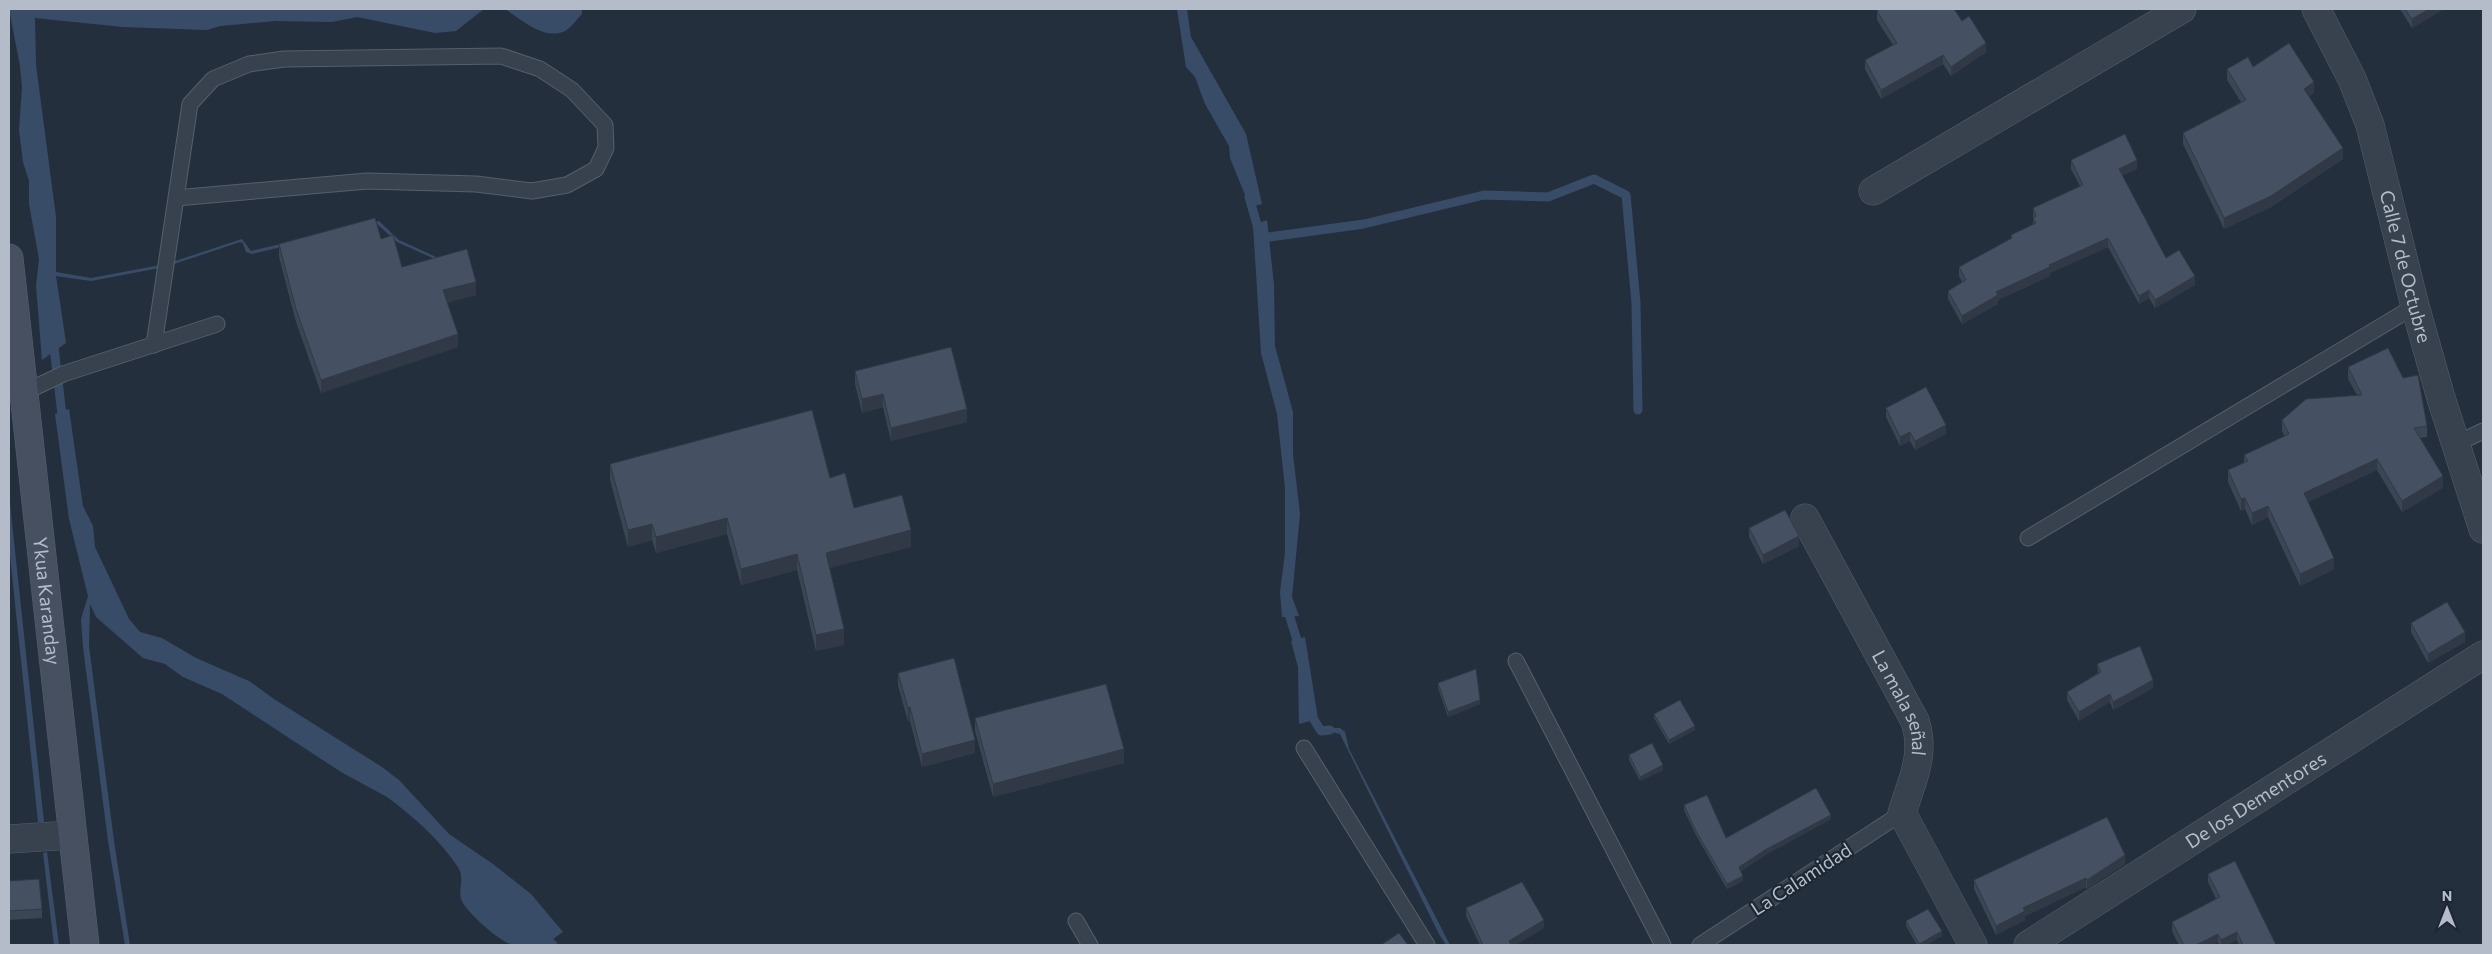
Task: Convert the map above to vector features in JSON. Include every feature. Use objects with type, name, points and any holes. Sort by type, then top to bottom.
[{"type":"street","points":[[1873,191],[2182,9]]},
{"type":"street","name":"Calle 7 de Octubre","points":[[2316,9],[2352,79],[2370,126],[2415,306],[2483,530]]},
{"type":"street","name":"Ykua Karanday","points":[[9,258],[34,389],[72,835],[85,945]]},
{"type":"street","name":"La mala señal","points":[[1805,518],[1915,721],[1920,737],[1920,755],[1902,813]]},
{"type":"street","name":"De los Dementores","points":[[2028,945],[2483,655]]},
{"type":"street","points":[[1902,813],[1973,945]]},
{"type":"street","points":[[9,839],[72,835]]},
{"type":"lane","points":[[154,345],[190,104],[213,79],[249,64],[284,59],[501,56],[540,69],[572,90],[605,125],[606,148],[596,169],[567,185],[532,191],[476,184],[367,180],[176,198]]},
{"type":"lane","points":[[2028,538],[2415,306]]},
{"type":"lane","points":[[34,389],[64,374],[217,324]]},
{"type":"lane","points":[[2456,444],[2483,431]]},
{"type":"lane","points":[[1516,661],[1663,945]]},
{"type":"lane","points":[[1304,748],[1427,945]]},
{"type":"lane","name":"La Calamidad","points":[[1700,945],[1902,813]]},
{"type":"lane","points":[[1076,922],[1090,945]]},
{"type":"water","points":[[9,9],[484,9],[456,31],[435,33],[357,17],[332,22],[275,21],[220,26],[207,30],[123,27],[35,18],[36,65],[56,217],[56,272],[91,278],[166,264],[242,239],[251,251],[379,221],[399,240],[445,261],[446,264],[397,242],[377,224],[252,254],[246,252],[243,243],[240,242],[165,267],[91,281],[56,276],[66,343],[42,360],[36,286],[39,259],[29,204],[29,181],[23,162],[19,130],[22,87]]},
{"type":"water","points":[[505,9],[582,9],[582,14],[565,31],[549,33],[525,23]]},
{"type":"water","points":[[1177,9],[1187,9],[1191,37],[1246,134],[1262,204],[1250,207],[1230,158],[1229,146],[1205,104],[1195,77],[1186,67]]},
{"type":"water","points":[[1267,220],[1274,285],[1275,346],[1293,412],[1293,454],[1300,514],[1292,597],[1299,616],[1282,617],[1280,592],[1285,553],[1285,488],[1277,414],[1261,353],[1253,225]]},
{"type":"water","points":[[69,409],[83,506],[93,526],[95,547],[129,619],[140,632],[162,638],[196,658],[249,681],[274,699],[382,767],[399,780],[449,834],[493,864],[531,894],[563,932],[544,945],[537,946],[516,946],[501,939],[472,914],[463,903],[460,894],[461,876],[458,867],[426,829],[407,812],[387,797],[341,772],[222,694],[183,677],[165,664],[143,658],[96,617],[90,604],[89,646],[114,841],[130,945],[125,945],[108,841],[83,647],[81,619],[88,596],[69,519],[55,414]]},
{"type":"water","points":[[9,492],[44,822],[38,822],[9,546]]},
{"type":"water","points":[[1305,637],[1318,719],[1299,724],[1298,667],[1291,641]]},
{"type":"water","points":[[1340,728],[1345,732],[1349,749],[1450,945],[1446,945],[1439,934],[1340,734],[1332,732],[1319,734],[1320,730]]},
{"type":"water","points":[[47,852],[59,945],[54,945],[43,853]]},
{"type":"building","points":[[1880,9],[1954,9],[1962,21],[1969,16],[1986,43],[1951,67],[1943,55],[1881,90],[1865,60],[1897,43],[1877,11]]},
{"type":"building","points":[[2405,9],[2429,9],[2412,19]]},
{"type":"building","points":[[2289,43],[2314,82],[2304,89],[2343,148],[2271,196],[2224,218],[2183,133],[2246,100],[2227,69],[2248,57],[2253,67]]},
{"type":"building","points":[[2125,134],[2137,160],[2119,169],[2166,258],[2179,250],[2195,276],[2155,300],[2149,290],[2139,296],[2108,238],[1996,292],[1998,295],[1962,316],[1948,291],[1966,280],[1959,267],[2012,238],[2011,235],[2036,223],[2033,218],[2036,216],[2033,208],[2083,185],[2071,160]]},
{"type":"building","points":[[375,218],[381,239],[393,235],[402,267],[467,249],[476,282],[443,290],[458,334],[321,380],[296,309],[279,244]]},
{"type":"building","points":[[951,347],[967,409],[891,428],[883,394],[862,399],[855,371]]},
{"type":"building","points":[[2388,348],[2403,378],[2418,375],[2427,426],[2414,428],[2443,476],[2402,501],[2377,459],[2304,493],[2334,558],[2300,574],[2268,506],[2252,513],[2245,498],[2241,499],[2228,470],[2248,461],[2244,455],[2289,434],[2282,420],[2306,399],[2362,395],[2348,367]]},
{"type":"building","points":[[1926,387],[1946,425],[1915,441],[1910,432],[1900,437],[1886,408]]},
{"type":"building","points":[[812,410],[830,478],[845,473],[854,508],[902,495],[911,530],[826,553],[844,629],[816,635],[797,554],[741,569],[727,518],[656,537],[652,524],[628,530],[610,464]]},
{"type":"building","points":[[1785,510],[1799,536],[1763,555],[1749,528]]},
{"type":"building","points":[[2447,602],[2465,632],[2428,654],[2411,623]]},
{"type":"building","points":[[2140,646],[2153,680],[2113,702],[2110,694],[2079,712],[2067,692],[2101,672],[2097,664]]},
{"type":"building","points":[[954,658],[975,740],[922,754],[910,707],[908,708],[898,673]]},
{"type":"building","points":[[1476,669],[1480,700],[1448,712],[1438,683]]},
{"type":"building","points":[[1106,684],[1124,749],[993,784],[975,718]]},
{"type":"building","points":[[1680,700],[1695,726],[1669,740],[1654,714]]},
{"type":"building","points":[[1652,743],[1663,765],[1640,777],[1629,755]]},
{"type":"building","points":[[1816,788],[1831,815],[1765,850],[1739,867],[1743,876],[1727,884],[1696,831],[1684,805],[1707,795],[1726,838]]},
{"type":"building","points":[[2107,817],[2125,855],[2087,880],[2086,878],[2023,908],[2025,911],[1996,926],[1974,880]]},
{"type":"building","points":[[2235,861],[2276,945],[2243,945],[2237,932],[2221,940],[2218,934],[2196,945],[2184,945],[2172,922],[2220,897],[2208,874]]},
{"type":"building","points":[[39,879],[42,909],[9,911],[9,881]]},
{"type":"building","points":[[1522,882],[1544,920],[1509,941],[1511,945],[1483,945],[1466,908]]},
{"type":"building","points":[[1928,909],[1942,931],[1919,944],[1906,921]]},
{"type":"building","points":[[1399,933],[1408,945],[1381,945]]},
{"type":"waterway","points":[[1262,238],[1364,224],[1484,195],[1548,197],[1594,179],[1626,195],[1636,303],[1638,410]]},
{"type":"waterway","points":[[1249,197],[1260,235]]},
{"type":"waterway","points":[[53,339],[63,423]]},
{"type":"waterway","points":[[1288,605],[1288,611],[1300,650]]},
{"type":"waterway","points":[[1308,710],[1321,731],[1330,730]]},
{"type":"waterway","points":[[540,934],[553,945]]}]
